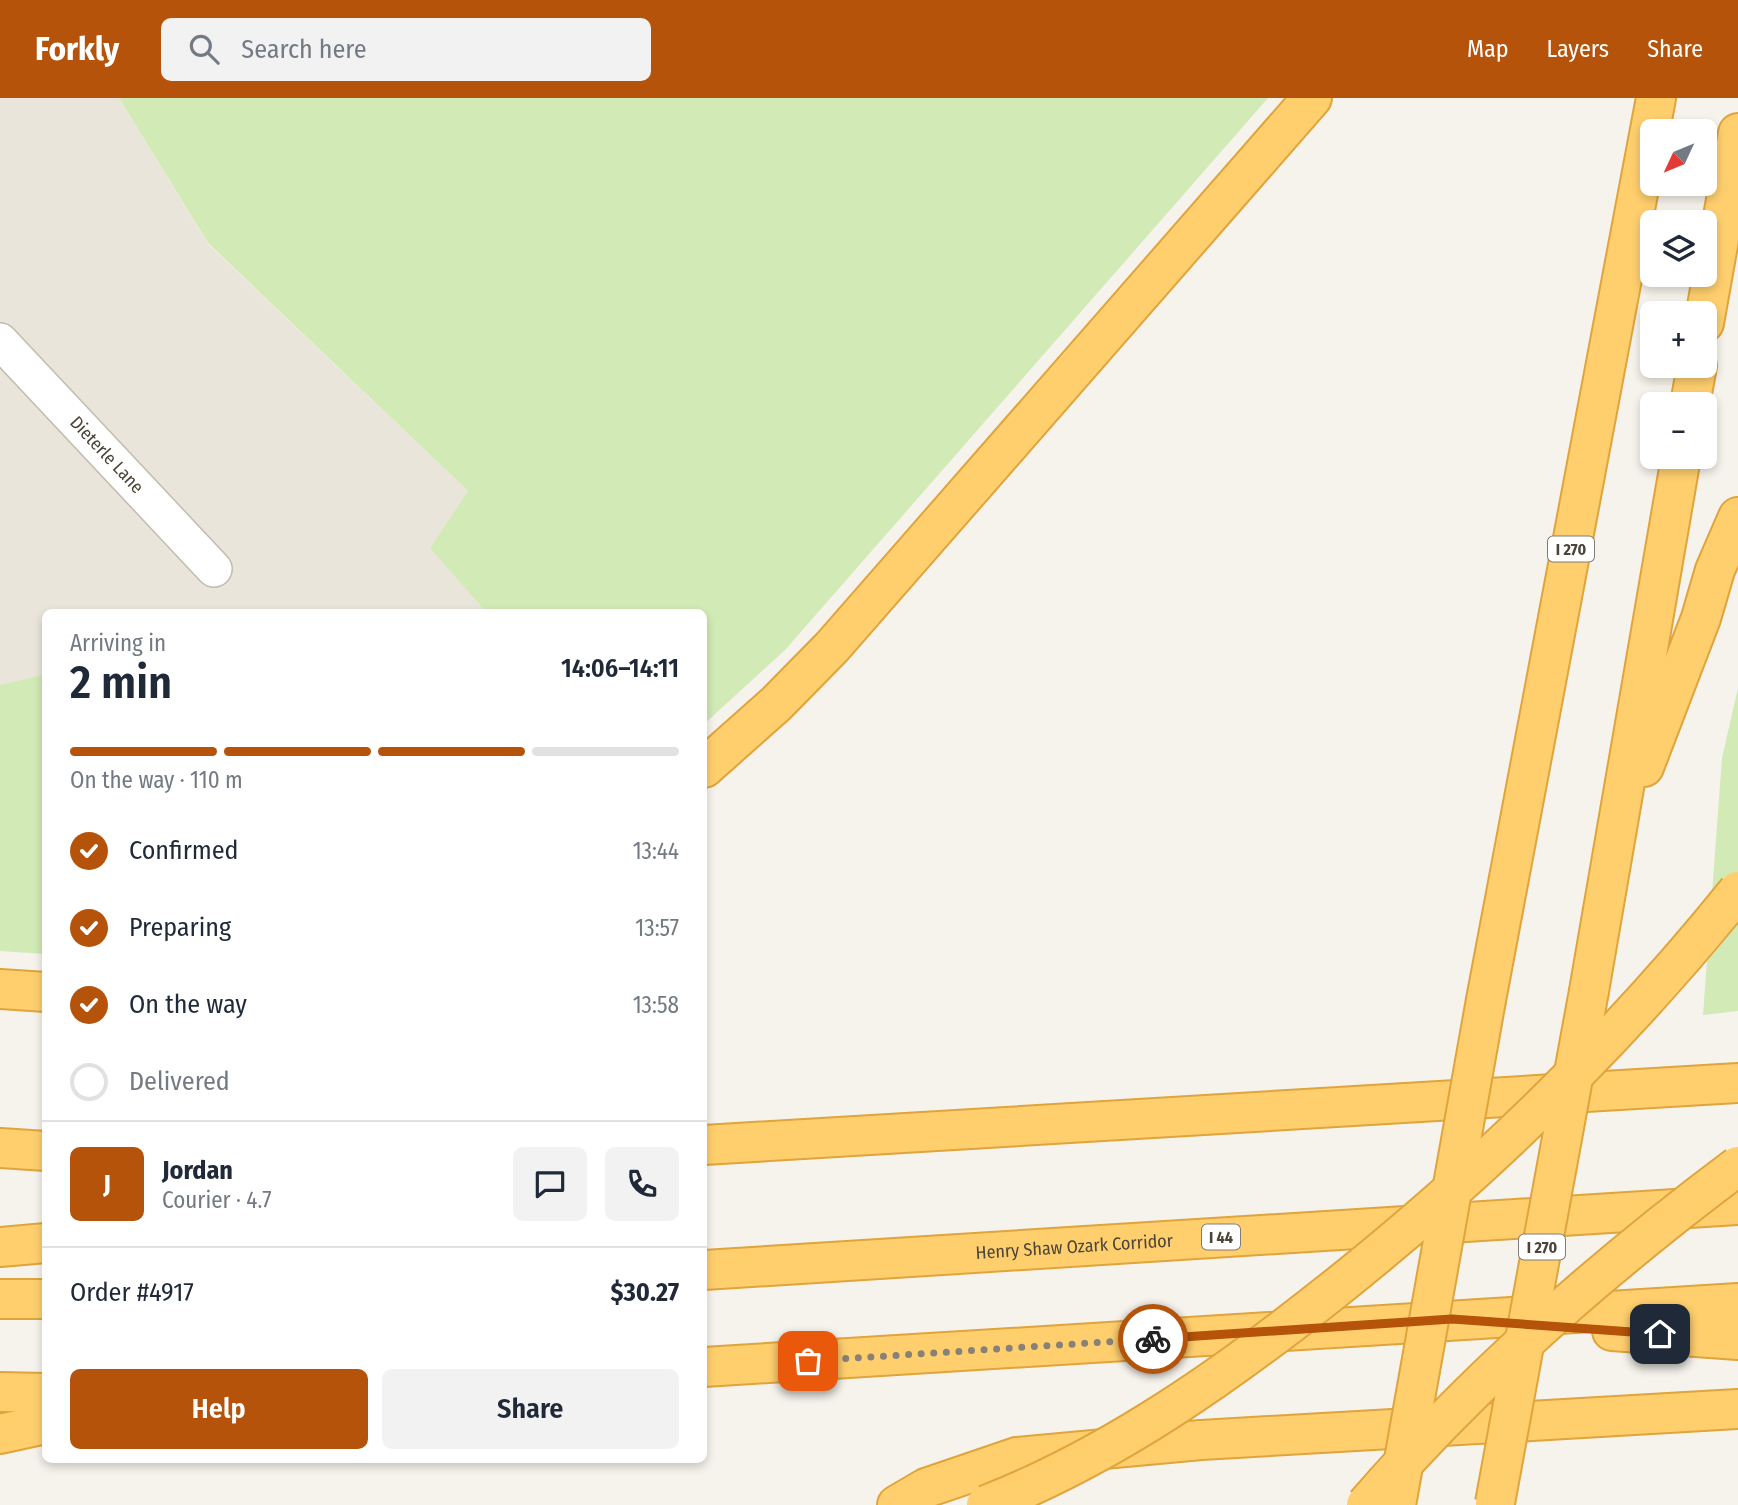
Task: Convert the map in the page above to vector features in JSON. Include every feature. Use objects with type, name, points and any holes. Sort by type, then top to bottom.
[{"type":"highway","points":[[707,765],[776,704],[832,647],[1312,98]]},
{"type":"highway","name":"I 270","points":[[1396,1505],[1486,1000],[1656,98]]},
{"type":"highway","points":[[1708,301],[1738,133]]},
{"type":"highway","name":"I 270","points":[[1494,1504],[1589,991],[1679,469]]},
{"type":"highway","points":[[1612,850],[1738,517]]},
{"type":"highway","points":[[986,1505],[1099,1451],[1182,1402],[1269,1342],[1441,1203],[1548,1103],[1680,962],[1738,891]]},
{"type":"highway","points":[[0,989],[42,992]]},
{"type":"highway","points":[[716,1146],[1738,1083]]},
{"type":"highway","points":[[0,1148],[42,1150]]},
{"type":"highway","points":[[1366,1505],[1473,1390],[1572,1298],[1661,1224],[1738,1166]]},
{"type":"highway","name":"Henry Shaw Ozark Corridor","points":[[707,1270],[1738,1205]]},
{"type":"highway","points":[[0,1247],[42,1242]]},
{"type":"highway","points":[[0,1299],[42,1299]]},
{"type":"highway","points":[[707,1367],[1738,1303]]},
{"type":"highway","points":[[1452,1319],[1738,1340]]},
{"type":"highway","points":[[0,1392],[42,1393]]},
{"type":"highway","points":[[897,1505],[926,1488],[1017,1457],[1201,1440],[1738,1409]]},
{"type":"highway","points":[[0,1434],[42,1425]]},
{"type":"street","name":"Dieterle Lane","points":[[0,341],[214,569]]},
{"type":"shaded area","points":[[0,98],[119,98],[208,244],[468,491],[431,548],[483,609],[42,609],[42,675],[0,685]]},
{"type":"green space","points":[[119,98],[1268,98],[785,650],[707,721],[707,609],[483,609],[430,548],[468,491],[208,243]]},
{"type":"green space","points":[[42,675],[42,954],[0,951],[0,685]]},
{"type":"green space","points":[[1738,688],[1738,1011],[1703,1015],[1722,758]]},
{"type":"way so far","points":[[808,1361],[1153,1339]]},
{"type":"route","points":[[1153,1339],[1452,1319],[1660,1334]]}]
